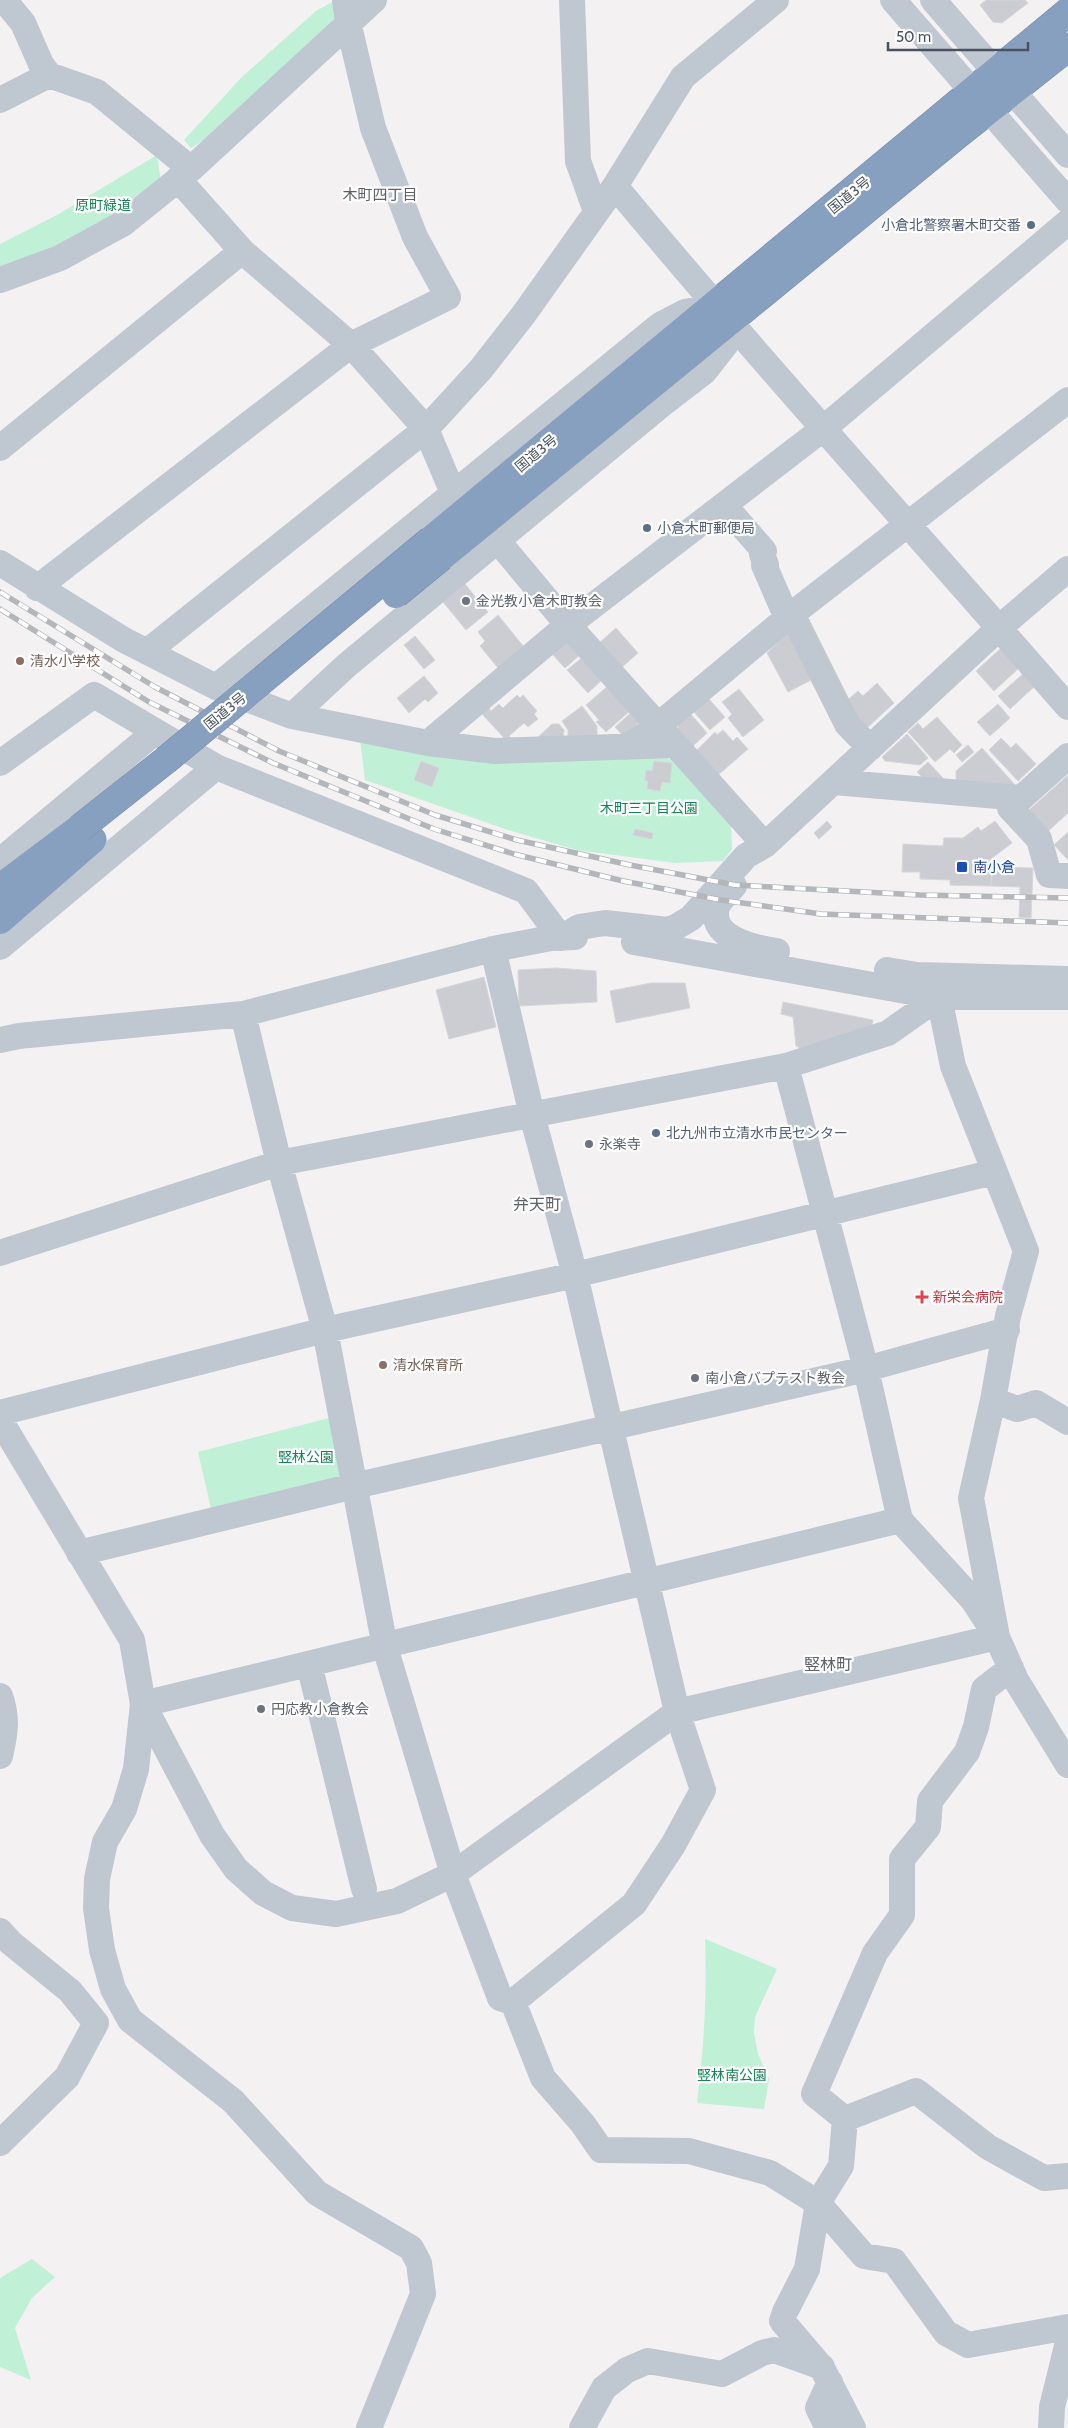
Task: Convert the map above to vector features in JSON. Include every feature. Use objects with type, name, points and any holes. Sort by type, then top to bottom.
[{"type":"highway","name":"国道3号","points":[[0,888],[86,834],[192,762],[436,548],[1004,81],[1068,12]]},
{"type":"highway","name":"国道3号","points":[[1004,81],[1068,47]]},
{"type":"highway","name":"国道3号","points":[[0,920],[86,834]]},
{"type":"street","points":[[4,0],[23,23],[41,64],[49,74],[97,92],[185,174],[242,251],[351,345],[426,428],[457,497]]},
{"type":"street","points":[[0,280],[60,258],[124,223],[185,174],[347,11],[374,0]]},
{"type":"street","points":[[572,0],[578,161],[596,211]]},
{"type":"street","points":[[148,652],[426,428],[481,369],[524,314],[615,186],[683,77],[776,0]]},
{"type":"street","points":[[893,0],[1068,201]]},
{"type":"street","points":[[934,0],[1068,155]]},
{"type":"street","points":[[38,588],[351,345],[448,298],[415,237],[397,186],[373,128],[347,11]]},
{"type":"street","points":[[0,100],[49,74]]},
{"type":"street","points":[[615,186],[722,314],[910,524],[1068,707]]},
{"type":"street","points":[[428,743],[568,625],[824,428],[1068,222]]},
{"type":"street","points":[[0,448],[242,251]]},
{"type":"street","points":[[216,687],[457,497],[660,325],[685,312],[722,314]]},
{"type":"street","points":[[292,716],[347,665],[494,537],[704,372],[726,344],[722,314]]},
{"type":"street","points":[[622,749],[658,726],[790,616],[1068,400]]},
{"type":"street","points":[[724,505],[764,551],[762,554],[766,565],[764,565],[847,724],[870,748]]},
{"type":"street","points":[[494,537],[568,625],[764,846]]},
{"type":"street","points":[[0,563],[124,640],[216,687],[292,716],[428,743],[495,751],[622,749],[676,745]]},
{"type":"street","points":[[561,938],[579,927],[605,923],[668,930],[690,918],[746,856],[764,846],[999,628],[1068,569]]},
{"type":"street","points":[[0,763],[94,694],[216,768],[526,891],[561,938]]},
{"type":"street","points":[[0,861],[155,732]]},
{"type":"street","points":[[1068,756],[1010,808],[1038,839],[1049,875],[1068,876]]},
{"type":"street","points":[[0,947],[216,768]]},
{"type":"street","points":[[834,782],[1021,798]]},
{"type":"street","points":[[764,846],[755,862],[717,907],[717,919],[722,930],[742,942],[756,947],[917,976],[1068,979]]},
{"type":"street","points":[[6,1037],[243,1014],[493,949],[561,938],[596,935],[939,998],[1068,997]]},
{"type":"street","points":[[493,949],[532,1115],[575,1274],[678,1712],[703,1790],[672,1845],[634,1904],[507,2000]]},
{"type":"street","points":[[0,1253],[279,1163],[786,1066],[888,1033],[939,998]]},
{"type":"street","points":[[939,998],[953,1066],[1026,1251],[971,1498],[997,1637]]},
{"type":"street","points":[[243,1014],[279,1163],[325,1330],[384,1647],[452,1874],[543,2078],[583,2124],[601,2150],[689,2151],[770,2173],[818,2203],[864,2256],[894,2261],[946,2333],[968,2345],[1068,2327]]},
{"type":"street","points":[[786,1066],[866,1369],[900,1520],[973,1600],[997,1637],[1011,1668],[1064,1751]]},
{"type":"street","points":[[0,1412],[325,1330],[575,1274],[994,1172]]},
{"type":"street","points":[[79,1553],[354,1486],[866,1369],[1007,1330]]},
{"type":"street","points":[[993,1400],[1017,1409],[1036,1403],[1068,1422]]},
{"type":"street","points":[[0,1420],[132,1640],[143,1704],[136,1770],[124,1809],[105,1842],[97,1880],[96,1908],[102,1950],[113,1989],[130,2020],[233,2101],[317,2193],[411,2248],[418,2263],[423,2294],[369,2428]]},
{"type":"street","points":[[143,1704],[384,1647],[900,1520]]},
{"type":"street","points":[[143,1704],[212,1834],[236,1869],[263,1893],[292,1908],[336,1923],[397,1901],[452,1874],[678,1712],[997,1637]]},
{"type":"street","points":[[309,1664],[364,1889]]},
{"type":"street","points":[[845,2118],[814,2094],[875,1953],[902,1915],[902,1859],[928,1827],[930,1801],[968,1752],[976,1727],[984,1689],[1011,1668]]},
{"type":"street","points":[[0,1696],[6,1712],[6,1730],[0,1756]]},
{"type":"street","points":[[0,1931],[11,1943],[70,1991],[96,2023]]},
{"type":"street","points":[[96,2023],[130,2020]]},
{"type":"street","points":[[0,2143],[67,2078],[96,2023]]},
{"type":"street","points":[[845,2118],[916,2091],[988,2147],[1044,2178],[1068,2176]]},
{"type":"street","points":[[845,2118],[841,2166],[818,2203],[807,2269],[782,2321],[826,2375],[853,2428]]},
{"type":"street","points":[[1051,2428],[1052,2407],[1068,2342]]},
{"type":"street","points":[[582,2428],[604,2388],[627,2370],[648,2361],[722,2374],[762,2353],[774,2350],[826,2375]]},
{"type":"street","points":[[826,2375],[818,2408],[828,2428]]},
{"type":"green space","points":[[336,0],[340,19],[221,129],[191,148],[184,140],[242,77],[316,11]]},
{"type":"green space","name":"原町緑道","points":[[157,155],[161,182],[113,216],[64,242],[0,269],[0,244],[57,215]]},
{"type":"green space","name":"木町三丁目公園","points":[[360,739],[662,757],[674,760],[731,823],[732,849],[723,861],[675,863],[577,850],[508,830],[365,780]]},
{"type":"green space","name":"竪林公園","points":[[333,1417],[341,1482],[212,1513],[198,1452]]},
{"type":"green space","name":"竪林南公園","points":[[705,1939],[777,1969],[755,2017],[754,2033],[758,2054],[769,2079],[764,2109],[697,2103],[706,1980]]},
{"type":"green space","points":[[32,2259],[55,2277],[32,2298],[15,2328],[31,2380],[0,2367],[0,2278]]},
{"type":"building","points":[[986,0],[1025,0],[1028,3],[1002,23],[993,22],[980,5]]},
{"type":"building","points":[[465,584],[488,612],[466,630],[443,602]]},
{"type":"building","points":[[498,615],[524,647],[498,668],[480,646],[485,641],[478,632]]},
{"type":"building","points":[[616,628],[638,653],[621,668],[599,643]]},
{"type":"building","points":[[790,631],[815,678],[788,692],[767,653]]},
{"type":"building","points":[[415,636],[435,660],[424,669],[404,645]]},
{"type":"building","points":[[565,642],[573,643],[582,653],[565,668],[552,654]]},
{"type":"building","points":[[1001,648],[1019,668],[994,691],[976,671]]},
{"type":"building","points":[[584,656],[604,678],[588,693],[567,670]]},
{"type":"building","points":[[1024,673],[1035,686],[1010,709],[998,696]]},
{"type":"building","points":[[424,676],[438,693],[428,702],[425,699],[409,713],[397,698]]},
{"type":"building","points":[[877,683],[894,703],[867,728],[844,703],[858,691],[863,696]]},
{"type":"building","points":[[609,685],[631,710],[606,732],[596,722],[599,720],[586,705]]},
{"type":"building","points":[[739,689],[764,720],[743,737],[728,718],[732,714],[722,702]]},
{"type":"building","points":[[517,695],[520,698],[523,695],[537,711],[534,714],[538,719],[528,727],[524,723],[509,736],[511,738],[507,741],[481,713],[488,707],[491,711],[499,704],[503,708]]},
{"type":"building","points":[[708,698],[725,717],[710,730],[693,711]]},
{"type":"building","points":[[998,704],[1010,718],[990,736],[977,722]]},
{"type":"building","points":[[582,706],[597,726],[597,735],[568,736],[568,730],[562,721]]},
{"type":"building","points":[[633,711],[639,718],[638,724],[624,737],[615,727]]},
{"type":"building","points":[[690,713],[707,733],[693,746],[678,729],[678,723]]},
{"type":"building","points":[[937,717],[962,745],[954,753],[950,749],[935,762],[908,732],[918,723],[923,729]]},
{"type":"building","points":[[552,724],[559,724],[564,730],[563,740],[536,739]]},
{"type":"building","points":[[723,730],[733,741],[737,737],[748,749],[717,776],[695,752],[715,732],[717,735]]},
{"type":"building","points":[[907,734],[928,758],[920,765],[885,761],[882,757]]},
{"type":"building","points":[[1001,738],[1011,748],[1016,743],[1036,764],[1018,781],[989,750]]},
{"type":"building","points":[[968,745],[974,752],[962,762],[956,755]]},
{"type":"building","points":[[982,748],[1016,786],[956,782],[956,771]]},
{"type":"building","points":[[421,761],[439,768],[432,787],[414,780]]},
{"type":"building","points":[[654,761],[672,763],[670,783],[662,782],[660,791],[647,789],[648,781],[645,781],[646,770],[652,771]]},
{"type":"building","points":[[928,762],[945,780],[923,778],[917,772]]},
{"type":"building","points":[[1068,775],[1068,813],[1045,834],[1029,810]]},
{"type":"building","points":[[827,821],[832,827],[819,839],[814,833]]},
{"type":"building","points":[[995,821],[1012,843],[983,865],[992,867],[991,886],[950,885],[950,880],[920,879],[920,872],[902,872],[903,844],[943,846],[944,838],[963,838],[978,827],[981,831]]},
{"type":"building","points":[[635,829],[653,833],[652,839],[633,835]]},
{"type":"building","points":[[1068,832],[1068,860],[1054,845]]},
{"type":"building","points":[[992,867],[1033,868],[1031,918],[1019,917],[1020,887],[991,886]]},
{"type":"building","points":[[556,968],[596,971],[597,1002],[519,1006],[518,970]]},
{"type":"building","points":[[484,977],[496,1027],[449,1039],[436,990]]},
{"type":"building","points":[[651,983],[685,983],[690,1008],[616,1023],[610,991]]},
{"type":"building","points":[[783,1002],[873,1020],[870,1032],[808,1053],[796,1046],[793,1017],[781,1014]]},
{"type":"railway","points":[[0,592],[155,687],[279,751],[435,815],[517,840],[630,865],[735,885],[920,895],[1068,898]]},
{"type":"railway","points":[[0,609],[149,702],[273,763],[434,829],[514,854],[623,881],[721,900],[821,914],[1068,923]]},
{"type":"place","name":"小倉北警察署木町交番","points":[[1031,225]]},
{"type":"place","name":"小倉木町郵便局","points":[[647,528]]},
{"type":"place","name":"金光教小倉木町教会","points":[[466,601]]},
{"type":"place","name":"清水小学校","points":[[20,661]]},
{"type":"place","name":"南小倉","points":[[962,867]]},
{"type":"place","name":"北九州市立清水市民センター","points":[[656,1133]]},
{"type":"place","name":"永楽寺","points":[[589,1144]]},
{"type":"place","name":"新栄会病院","points":[[922,1297]]},
{"type":"place","name":"清水保育所","points":[[383,1365]]},
{"type":"place","name":"南小倉バプテスト教会","points":[[695,1378]]},
{"type":"place","name":"円応教小倉教会","points":[[261,1709]]},
{"type":"district","name":"木町四丁目","points":[[380,195]]},
{"type":"district","name":"弁天町","points":[[537,1204]]},
{"type":"district","name":"竪林町","points":[[828,1664]]}]
